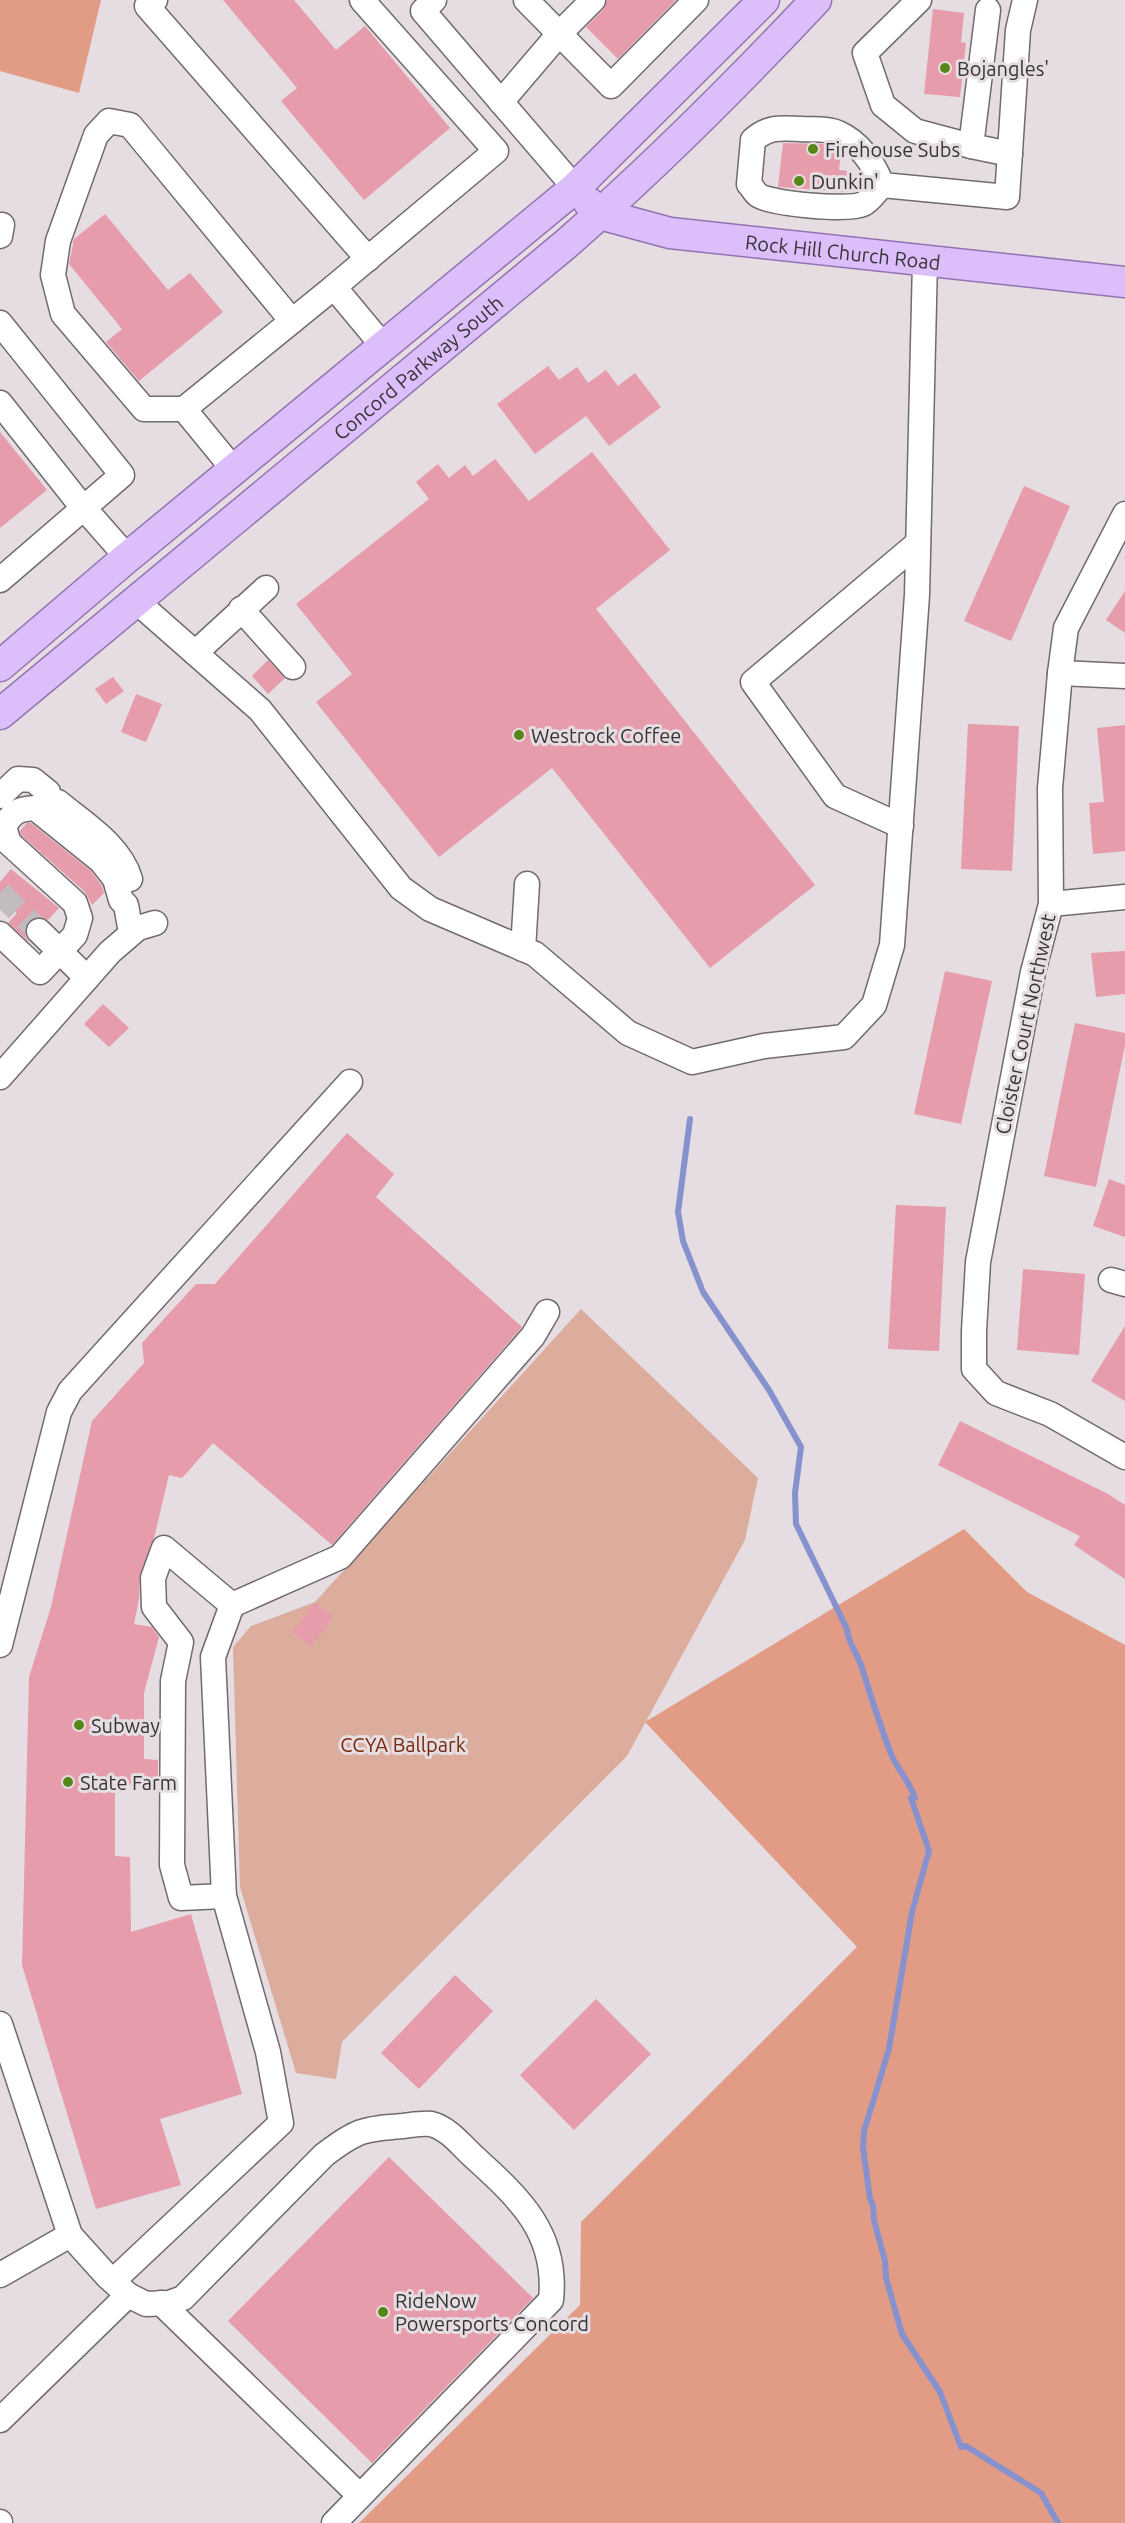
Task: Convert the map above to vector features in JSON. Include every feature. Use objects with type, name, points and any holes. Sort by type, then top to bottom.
[{"type":"main road","name":"Concord Parkway South","points":[[0,666],[127,557],[575,188],[764,0]]},
{"type":"main road","name":"Concord Parkway South","points":[[1,711],[600,214],[763,57],[816,0]]},
{"type":"main road","points":[[575,188],[600,214]]},
{"type":"main road","name":"Rock Hill Church Road","points":[[600,214],[670,233],[1125,282]]},
{"type":"street","points":[[155,0],[147,6],[368,258]]},
{"type":"street","points":[[292,321],[130,125],[109,121],[96,135],[58,241],[53,275],[63,314],[144,409],[184,409],[334,287],[496,151],[362,0]]},
{"type":"street","points":[[526,0],[611,86],[696,0]]},
{"type":"street","points":[[501,102],[559,34],[593,0]]},
{"type":"street","points":[[919,0],[865,53],[883,105],[915,130],[1010,154]]},
{"type":"street","points":[[882,184],[1007,197],[1018,30],[1025,0]]},
{"type":"street","points":[[424,4],[501,102],[575,188]]},
{"type":"street","points":[[971,146],[981,5],[1018,30]]},
{"type":"street","points":[[782,128],[837,132],[861,149],[876,169],[882,184],[864,204],[833,206],[777,201],[758,195],[749,184],[753,140],[764,131],[782,128]]},
{"type":"street","points":[[0,225],[2,225],[0,236]]},
{"type":"street","points":[[136,601],[260,710],[401,888],[430,909],[535,954],[628,1033],[692,1062],[764,1046],[844,1037],[874,1005],[892,945],[917,595],[925,261]]},
{"type":"street","points":[[334,287],[384,347]]},
{"type":"street","points":[[0,323],[122,475],[0,580]]},
{"type":"street","points":[[0,403],[83,507],[127,557]]},
{"type":"street","points":[[184,409],[234,470]]},
{"type":"street","name":"Cloister Court Northwest","points":[[1125,514],[1066,628],[1050,788],[1051,904],[1033,972],[978,1262],[974,1331],[975,1369],[996,1393],[1050,1413],[1125,1457]]},
{"type":"street","points":[[901,826],[835,796],[753,682],[918,543]]},
{"type":"street","points":[[195,653],[266,588]]},
{"type":"street","points":[[241,609],[293,667]]},
{"type":"street","points":[[1060,673],[1125,676]]},
{"type":"street","points":[[0,796],[18,779],[33,780],[112,848],[126,867],[134,894],[126,905]]},
{"type":"street","points":[[0,934],[40,972],[75,935],[80,918],[75,903],[9,843],[4,827],[10,815],[20,809],[34,808],[101,861],[115,879],[121,900],[126,905],[131,933]]},
{"type":"street","points":[[523,949],[527,884]]},
{"type":"street","points":[[1051,904],[1125,897]]},
{"type":"street","points":[[0,1077],[87,978],[131,933],[138,928],[155,923]]},
{"type":"street","points":[[39,931],[87,978]]},
{"type":"street","points":[[0,1645],[59,1412],[70,1391],[350,1082]]},
{"type":"street","points":[[0,2420],[120,2288],[281,2123],[268,2052],[224,1896],[213,1657],[232,1605],[340,1557],[533,1336],[547,1312]]},
{"type":"street","points":[[224,1896],[181,1898],[172,1866],[173,1681],[181,1642],[154,1607],[153,1578],[164,1548],[232,1605]]},
{"type":"street","points":[[0,2024],[70,2235],[120,2288],[146,2304],[183,2298],[324,2155],[350,2136],[367,2128],[429,2124],[443,2129],[506,2186],[531,2214],[545,2242],[552,2263],[551,2300],[333,2523]]},
{"type":"street","points":[[0,2274],[70,2235]]},
{"type":"street","points":[[161,2303],[360,2496]]},
{"type":"green space","name":"CCYA Ballpark","points":[[581,1309],[758,1478],[745,1540],[627,1756],[342,2042],[336,2079],[296,2073],[240,1887],[233,1647],[251,1626],[315,1602]]},
{"type":"shaded area","points":[[0,0],[101,0],[79,93],[0,71]]},
{"type":"shaded area","points":[[964,1529],[1027,1592],[1125,1645],[1125,2523],[359,2523],[580,2305],[581,2222],[857,1947],[645,1722]]},
{"type":"building","points":[[223,0],[294,0],[336,50],[365,26],[450,128],[364,200],[281,101],[297,88]]},
{"type":"building","points":[[607,0],[676,0],[618,59],[586,27],[603,10]]},
{"type":"building","name":"Bojangles'","points":[[933,9],[964,13],[961,42],[966,43],[960,97],[924,94]]},
{"type":"building","points":[[783,143],[827,144],[841,151],[839,170],[849,171],[846,192],[778,187]]},
{"type":"building","points":[[105,214],[168,290],[190,273],[223,312],[139,381],[106,342],[122,329],[69,264],[74,239]]},
{"type":"building","points":[[548,366],[559,380],[577,367],[588,383],[606,370],[618,386],[635,373],[661,407],[609,446],[586,416],[535,454],[497,404]]},
{"type":"building","points":[[0,432],[47,490],[0,528]]},
{"type":"building","name":"Westrock Coffee","points":[[592,452],[670,550],[596,609],[815,885],[710,968],[552,768],[439,857],[316,702],[352,674],[296,604],[429,499],[416,482],[438,464],[449,478],[465,465],[473,476],[495,459],[529,501]]},
{"type":"building","points":[[1024,486],[1070,506],[1011,641],[964,621]]},
{"type":"building","points":[[1125,591],[1125,633],[1106,620]]},
{"type":"building","points":[[268,660],[285,678],[268,694],[252,676]]},
{"type":"building","points":[[113,677],[124,691],[106,704],[95,689]]},
{"type":"building","points":[[136,694],[162,704],[146,742],[121,732]]},
{"type":"building","points":[[968,724],[1019,726],[1012,871],[961,869]]},
{"type":"building","points":[[1125,725],[1125,851],[1093,854],[1089,803],[1104,802],[1097,728]]},
{"type":"building","points":[[27,823],[31,823],[91,871],[102,886],[104,893],[92,905],[85,892],[21,835],[20,831]]},
{"type":"building","points":[[11,869],[59,908],[48,920],[36,917],[28,921],[25,934],[29,942],[8,923],[17,913],[0,898],[0,882]]},
{"type":"building","points":[[1125,951],[1125,994],[1096,997],[1091,953]]},
{"type":"building","points":[[945,971],[992,981],[961,1124],[914,1114]]},
{"type":"building","points":[[103,1004],[129,1028],[109,1047],[84,1024]]},
{"type":"building","points":[[1075,1023],[1125,1033],[1125,1045],[1096,1187],[1044,1176]]},
{"type":"building","points":[[347,1133],[394,1174],[376,1197],[522,1327],[332,1545],[213,1443],[182,1478],[169,1475],[154,1538],[140,1574],[139,1599],[134,1624],[152,1627],[159,1637],[144,1693],[144,1759],[158,1760],[158,1785],[115,1784],[115,1856],[130,1857],[131,1932],[191,1914],[242,2094],[160,2119],[181,2185],[96,2209],[22,1965],[29,1677],[51,1607],[92,1421],[144,1363],[142,1343],[196,1284],[215,1284]]},
{"type":"building","points":[[1109,1179],[1125,1185],[1125,1237],[1093,1226]]},
{"type":"building","points":[[896,1205],[946,1207],[939,1351],[888,1349]]},
{"type":"building","points":[[1023,1269],[1085,1274],[1079,1355],[1017,1350]]},
{"type":"building","points":[[1125,1326],[1125,1401],[1091,1381]]},
{"type":"building","points":[[960,1421],[1108,1494],[1125,1505],[1125,1579],[1074,1545],[1080,1536],[938,1465]]},
{"type":"building","points":[[315,1602],[333,1618],[311,1646],[292,1632]]},
{"type":"building","points":[[455,1975],[493,2011],[419,2089],[381,2053]]},
{"type":"building","points":[[596,1999],[651,2054],[574,2130],[520,2075]]},
{"type":"building","name":"RideNow Powersports Concord","points":[[389,2157],[533,2298],[372,2463],[228,2321]]},
{"type":"waterway","points":[[690,1119],[678,1212],[683,1241],[703,1292],[769,1390],[801,1447],[795,1493],[796,1524],[847,1629],[891,1754],[915,1798],[911,1798],[929,1851],[912,1912],[889,2049],[864,2131],[863,2147],[870,2199],[885,2261],[886,2278],[902,2334],[940,2392],[961,2447],[966,2446],[1041,2493],[1058,2523]]},
{"type":"tunnel","points":[[0,893],[39,931]]},
{"type":"place","name":"Bojangles'","points":[[945,68]]},
{"type":"place","name":"Firehouse Subs","points":[[813,149]]},
{"type":"place","name":"Dunkin'","points":[[799,181]]},
{"type":"place","name":"Westrock Coffee","points":[[519,735]]},
{"type":"place","name":"Subway","points":[[79,1725]]},
{"type":"place","name":"State Farm","points":[[68,1782]]},
{"type":"place","name":"RideNow Powersports Concord","points":[[383,2312]]}]
